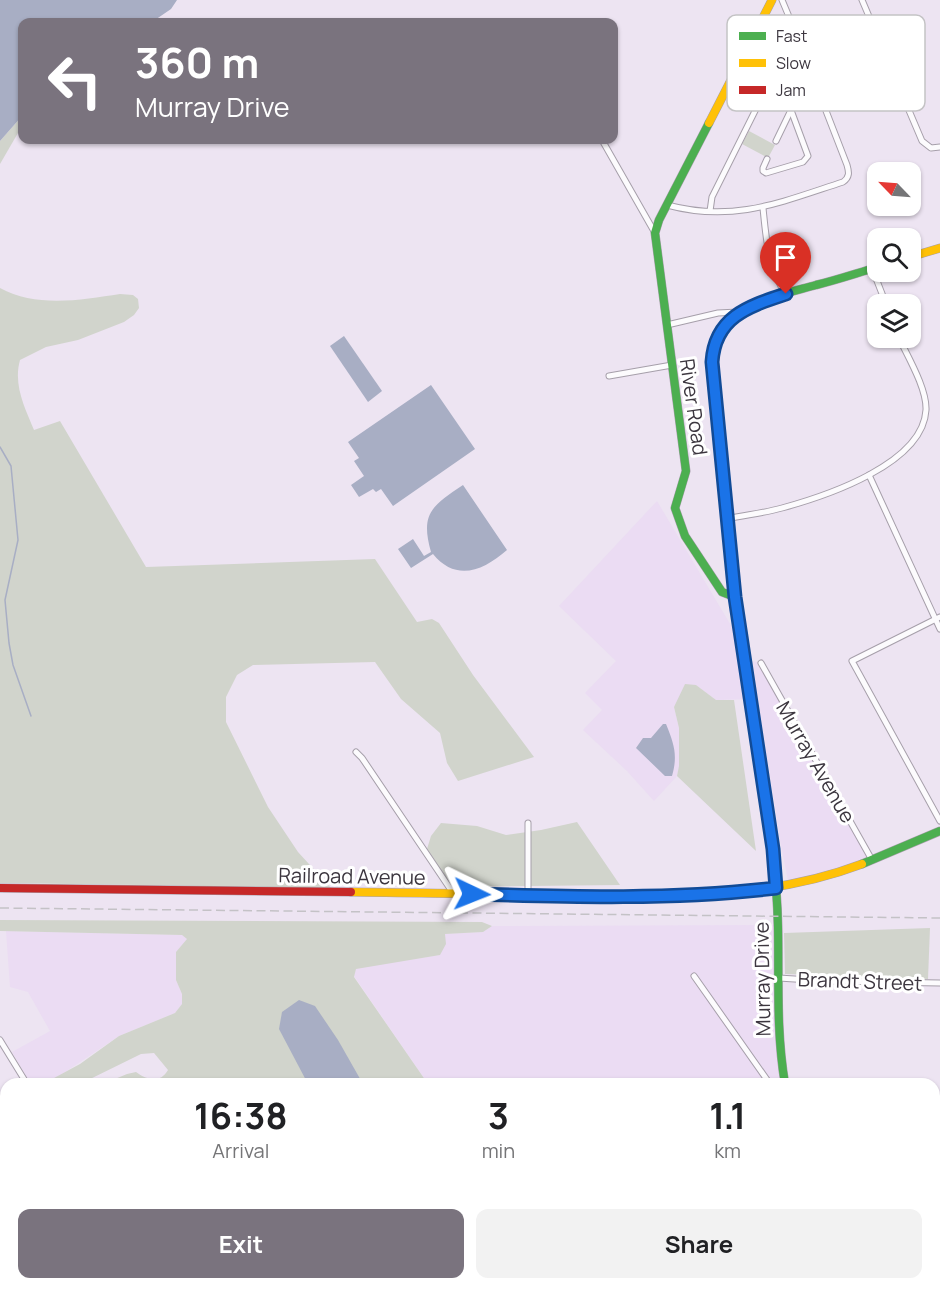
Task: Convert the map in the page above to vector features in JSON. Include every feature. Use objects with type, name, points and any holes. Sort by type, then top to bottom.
[{"type":"street","points":[[764,15],[772,0]]},
{"type":"street","points":[[782,0],[788,15]]},
{"type":"street","points":[[862,0],[868,15]]},
{"type":"street","points":[[655,234],[667,205],[727,88]]},
{"type":"street","points":[[710,211],[712,197],[755,111]]},
{"type":"street","points":[[776,141],[790,111]]},
{"type":"street","points":[[767,159],[763,168],[766,173],[800,163],[807,158],[808,152],[792,111]]},
{"type":"street","points":[[667,205],[691,210],[736,212],[763,208],[843,182],[848,177],[847,165],[826,111]]},
{"type":"street","points":[[909,111],[922,141],[931,148],[940,147]]},
{"type":"street","points":[[604,144],[655,234]]},
{"type":"street","points":[[763,208],[773,267],[777,280],[786,294]]},
{"type":"street","name":"River Road","points":[[655,234],[686,471],[675,508],[684,536],[722,592],[735,597]]},
{"type":"street","points":[[921,254],[940,248]]},
{"type":"street","name":"Murray Drive","points":[[784,1078],[779,1049],[779,978],[773,849],[735,597],[712,356],[721,331],[730,319],[740,312],[786,294],[867,269]]},
{"type":"street","points":[[667,325],[718,313],[740,312]]},
{"type":"street","points":[[727,519],[780,509],[869,476],[912,443],[924,426],[926,408],[921,388],[903,348]]},
{"type":"street","points":[[609,376],[672,365]]},
{"type":"street","points":[[869,476],[937,618],[940,629]]},
{"type":"street","points":[[937,618],[852,661],[940,821]]},
{"type":"street","name":"Murray Avenue","points":[[761,663],[872,860]]},
{"type":"street","points":[[356,752],[453,893]]},
{"type":"street","points":[[528,824],[528,896]]},
{"type":"street","name":"Railroad Avenue","points":[[0,888],[453,893],[528,896],[732,893],[776,888],[817,879],[872,860],[940,831]]},
{"type":"street","points":[[694,976],[766,1078]]},
{"type":"street","name":"Brandt Street","points":[[779,978],[940,983]]},
{"type":"street","points":[[0,1040],[23,1078]]},
{"type":"shaded area","points":[[18,121],[18,133],[0,164],[0,141]]},
{"type":"shaded area","points":[[749,131],[775,145],[768,158],[742,144]]},
{"type":"shaded area","points":[[0,288],[28,298],[44,300],[74,300],[120,294],[133,295],[138,299],[139,308],[124,322],[78,340],[46,347],[20,360],[18,378],[21,396],[34,430],[60,421],[146,567],[375,559],[417,622],[432,619],[439,623],[473,675],[534,757],[458,781],[447,763],[440,733],[401,699],[375,662],[253,665],[237,675],[226,697],[226,722],[268,807],[298,852],[331,888],[0,883]]},
{"type":"shaded area","points":[[657,501],[742,644],[750,699],[716,700],[696,685],[674,707],[679,728],[679,767],[677,776],[654,801],[627,771],[583,730],[602,710],[585,693],[616,661],[559,606]]},
{"type":"shaded area","points":[[752,661],[761,663],[872,860],[789,886]]},
{"type":"shaded area","points":[[685,684],[696,685],[716,700],[734,700],[756,851],[677,776],[679,728],[674,707]]},
{"type":"shaded area","points":[[577,822],[620,885],[455,887],[451,885],[427,849],[431,836],[441,823],[477,826],[506,835]]},
{"type":"shaded area","points":[[0,920],[482,922],[492,926],[483,932],[445,934],[446,944],[440,955],[356,969],[354,977],[424,1078],[159,1078],[168,1070],[154,1053],[141,1054],[92,1078],[54,1078],[80,1064],[119,1036],[175,1013],[182,1004],[182,994],[176,980],[176,952],[187,939],[182,935],[0,931]]},
{"type":"shaded area","points":[[778,925],[779,1049],[784,1078],[424,1078],[354,976],[356,968],[440,955],[444,934],[483,932],[492,926]]},
{"type":"shaded area","points":[[930,928],[928,979],[785,974],[784,933]]},
{"type":"shaded area","points":[[6,931],[182,935],[188,939],[176,952],[176,980],[182,994],[182,1004],[175,1013],[119,1036],[55,1078],[27,1078],[12,1052],[50,1031],[28,992],[10,987]]},
{"type":"shaded area","points":[[136,1072],[147,1078],[117,1078]]},
{"type":"water","points":[[0,0],[177,0],[171,9],[158,18],[18,18],[18,121],[0,141]]},
{"type":"water","points":[[344,336],[382,391],[368,402],[330,346]]},
{"type":"water","points":[[431,385],[475,449],[393,506],[381,489],[376,492],[373,489],[359,497],[351,485],[364,476],[354,461],[359,458],[348,442]]},
{"type":"water","points":[[463,485],[507,550],[489,563],[470,570],[460,571],[451,568],[433,554],[411,568],[398,549],[413,539],[424,556],[431,552],[427,528],[431,512],[443,499]]},
{"type":"water","points":[[663,724],[666,724],[674,750],[675,762],[672,776],[665,776],[636,748],[643,738],[651,738]]},
{"type":"water","points":[[299,1000],[315,1006],[360,1078],[305,1078],[279,1029],[282,1012]]},
{"type":"waterway","points":[[0,447],[11,466],[18,540],[5,600],[9,643],[13,665],[31,716]]},
{"type":"railway","points":[[0,908],[940,918]]},
{"type":"traffic: fast","points":[[709,123],[659,220],[655,233],[686,471],[675,508],[685,536],[722,592],[735,597]]},
{"type":"traffic: fast","points":[[730,543],[713,370],[715,349],[722,332],[732,319],[761,301],[867,270]]},
{"type":"traffic: fast","points":[[761,771],[776,888],[779,1025],[784,1078]]},
{"type":"traffic: fast","points":[[862,864],[940,831]]},
{"type":"traffic: slow","points":[[764,15],[772,0]]},
{"type":"traffic: slow","points":[[709,123],[727,88]]},
{"type":"traffic: slow","points":[[921,254],[940,248]]},
{"type":"traffic: slow","points":[[351,892],[702,894],[798,883],[862,864]]},
{"type":"traffic: jam","points":[[730,543],[735,597],[761,771]]},
{"type":"traffic: jam","points":[[0,888],[351,892]]},
{"type":"route","points":[[472,894],[673,895],[732,893],[776,888],[773,849],[735,597],[712,362],[718,336],[730,319],[752,306],[786,294]]}]
